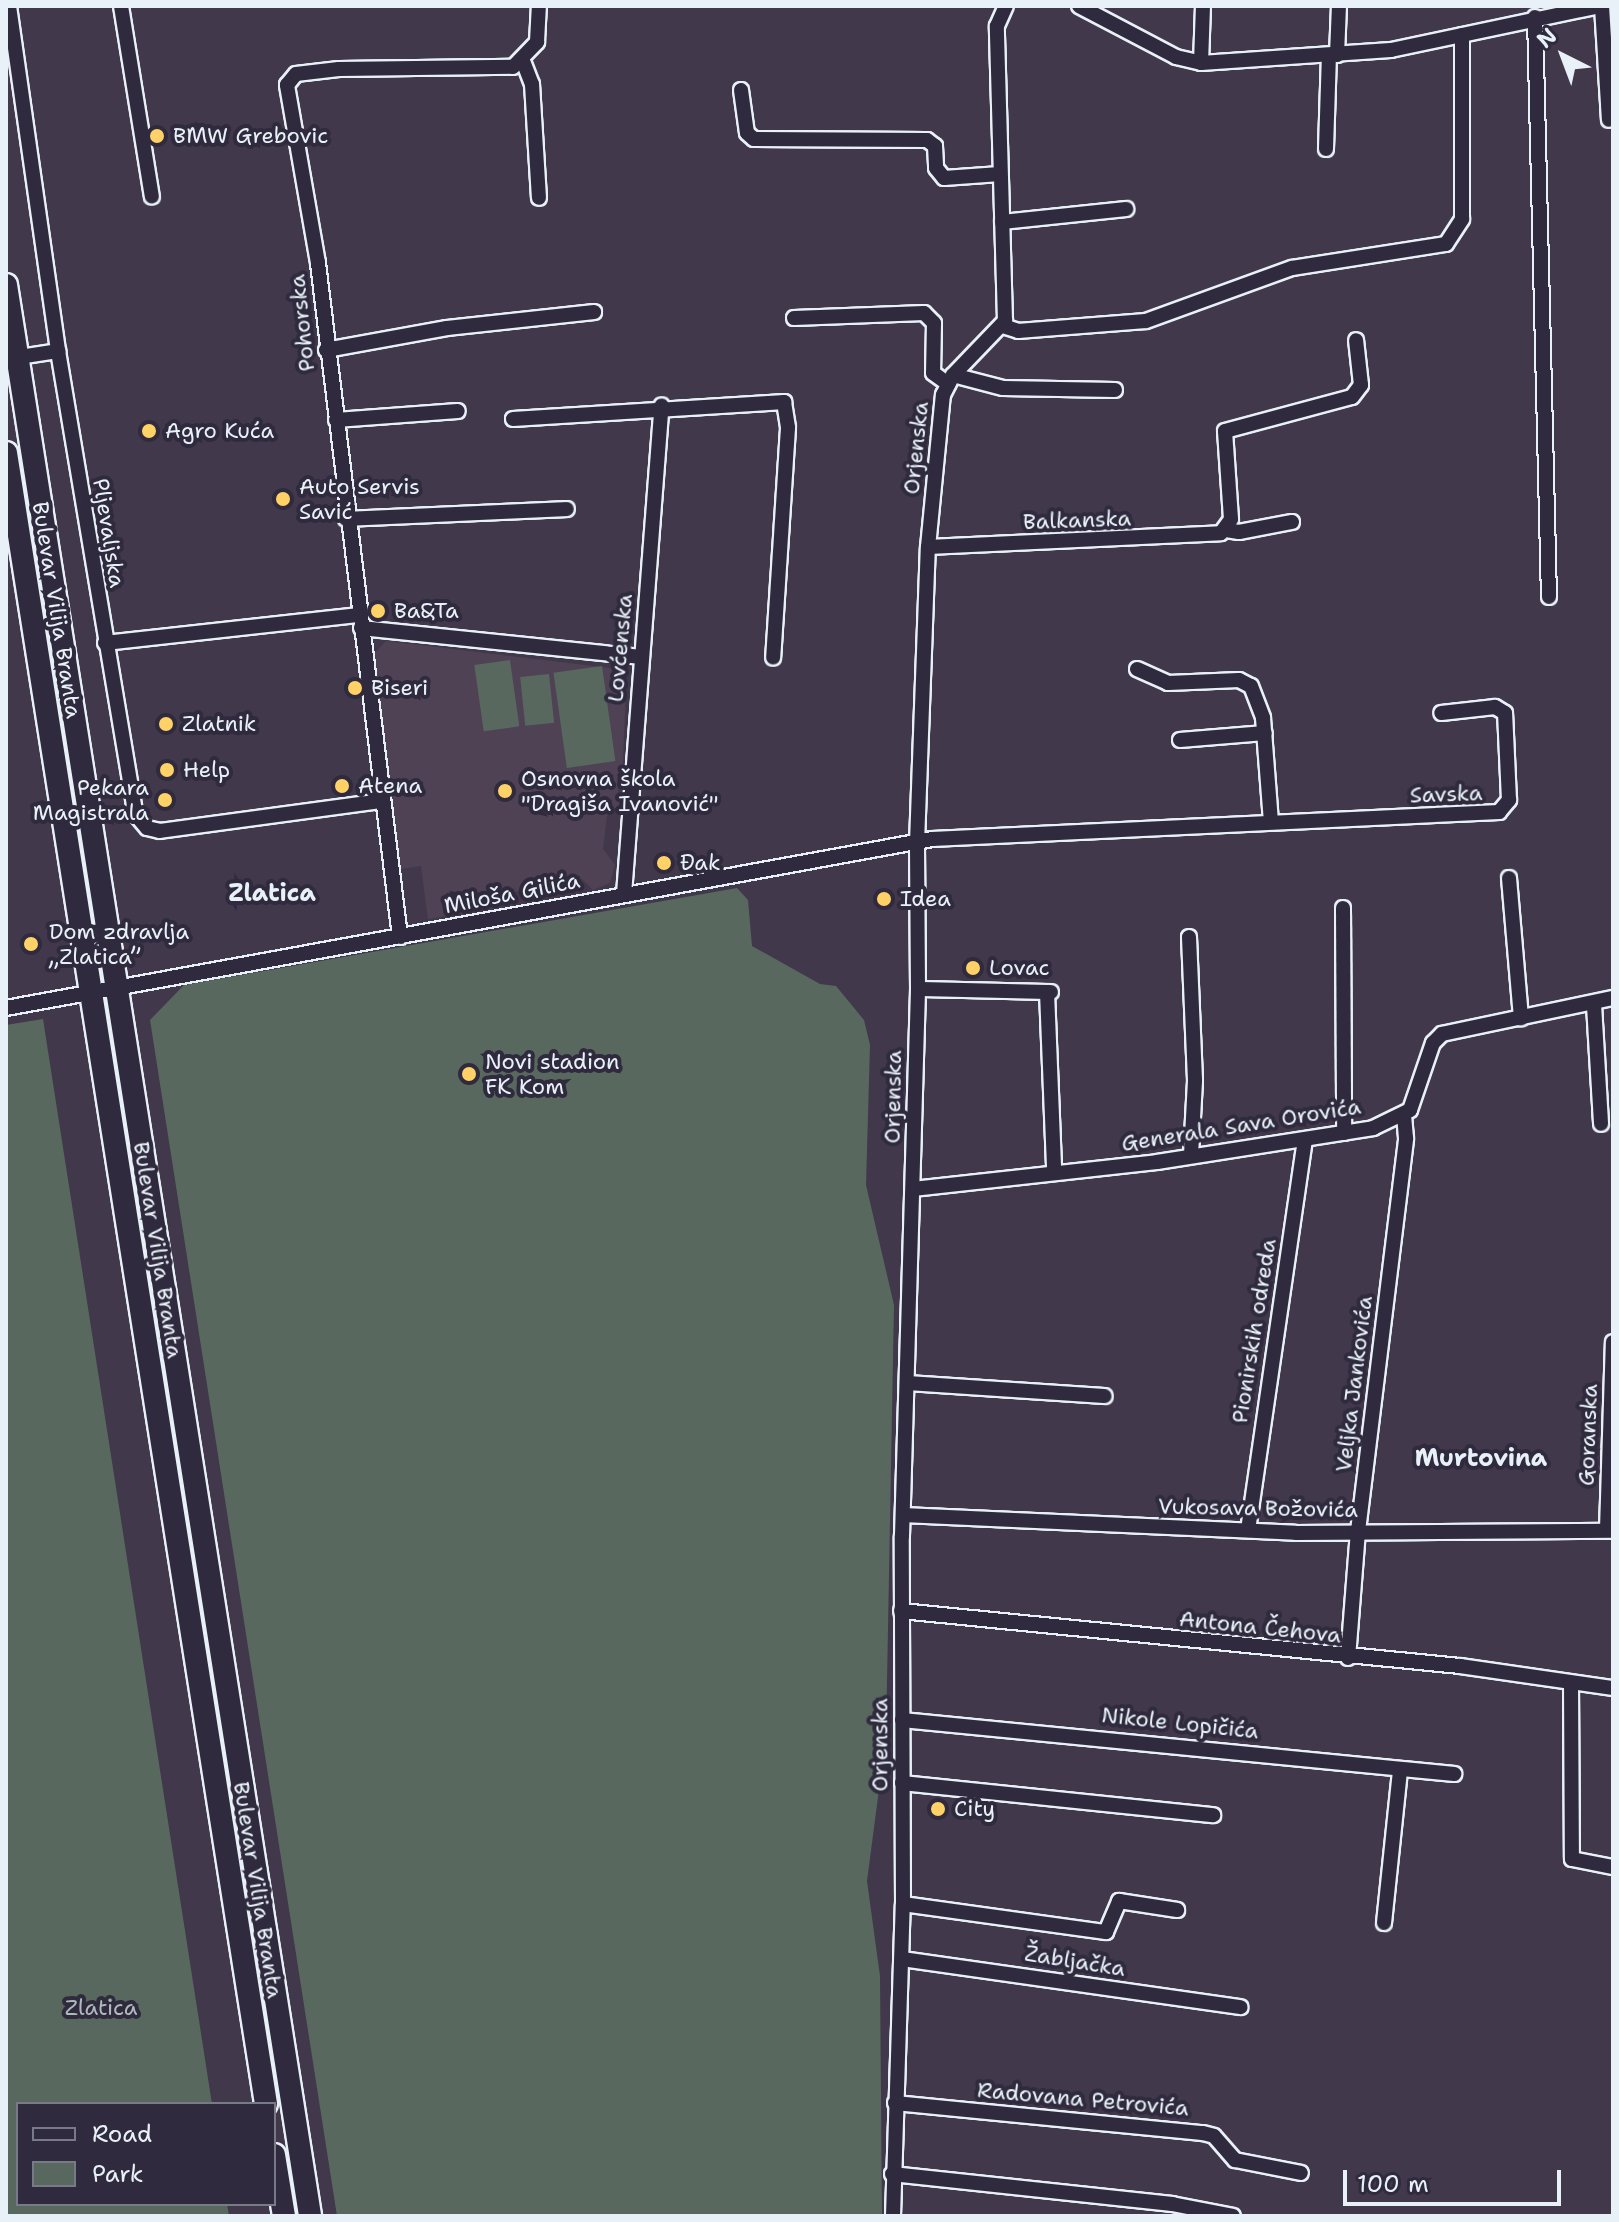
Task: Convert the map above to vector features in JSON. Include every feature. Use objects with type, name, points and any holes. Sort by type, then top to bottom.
[{"type":"main road","name":"Bulevar Vilija Branta","points":[[6,285],[12,359],[116,988],[310,2216]]},
{"type":"main road","name":"Bulevar Vilija Branta","points":[[6,453],[266,2102]]},
{"type":"main road","points":[[276,2167],[284,2216]]},
{"type":"street","name":"Pljevaljska","points":[[9,6],[58,351],[136,815],[147,828],[160,831],[381,801]]},
{"type":"street","points":[[121,6],[152,197]]},
{"type":"street","points":[[539,6],[537,42],[523,61],[532,84],[539,198]]},
{"type":"street","points":[[950,380],[1003,326],[997,26],[1006,6]]},
{"type":"street","points":[[1079,6],[1176,57],[1201,63],[1333,55],[1462,35],[1535,17],[1601,6],[1609,120]]},
{"type":"street","points":[[1201,63],[1203,6]]},
{"type":"street","points":[[1326,149],[1339,6]]},
{"type":"street","points":[[1535,17],[1549,597]]},
{"type":"street","points":[[1003,326],[1018,331],[1146,321],[1292,268],[1446,244],[1462,219],[1462,35]]},
{"type":"street","name":"Pohorska","points":[[400,937],[346,519],[318,263],[287,88],[290,78],[300,72],[385,66],[513,67],[523,61]]},
{"type":"street","points":[[741,90],[747,133],[754,139],[922,139],[935,146],[936,168],[944,178],[1000,174]]},
{"type":"street","points":[[1002,222],[1126,209]]},
{"type":"street","points":[[326,350],[447,328],[594,312]]},
{"type":"street","points":[[794,318],[924,313],[934,323],[933,373],[950,380],[1003,388],[1115,390]]},
{"type":"street","points":[[1226,530],[1231,511],[1225,431],[1352,397],[1361,385],[1356,340]]},
{"type":"street","points":[[12,359],[58,351]]},
{"type":"street","name":"Orjenska","points":[[893,2216],[903,1904],[901,1611],[918,989],[917,843],[928,547],[938,423],[950,380]]},
{"type":"street","points":[[513,419],[662,405],[778,400],[788,407],[773,658]]},
{"type":"street","name":"Lovćenska","points":[[624,894],[662,405]]},
{"type":"street","points":[[336,420],[458,411]]},
{"type":"street","points":[[346,519],[567,509]]},
{"type":"street","name":"Balkanska","points":[[928,547],[1209,536],[1226,530],[1239,532],[1292,522]]},
{"type":"street","points":[[105,643],[360,622],[642,657]]},
{"type":"street","points":[[1137,669],[1168,683],[1246,683],[1258,698],[1265,733],[1271,821]]},
{"type":"street","name":"Savska","points":[[917,843],[1271,821],[1499,812],[1509,800],[1505,713],[1495,707],[1441,713]]},
{"type":"street","points":[[1180,740],[1265,733]]},
{"type":"street","name":"Miloša Gilića","points":[[6,1008],[917,843]]},
{"type":"street","points":[[1509,878],[1521,1018]]},
{"type":"street","points":[[1343,908],[1344,1133]]},
{"type":"street","points":[[1189,937],[1195,1081],[1191,1155]]},
{"type":"street","points":[[918,989],[1049,992],[1054,1170]]},
{"type":"street","points":[[1404,1116],[1442,1034],[1594,1005],[1613,998]]},
{"type":"street","points":[[1594,1005],[1601,1124]]},
{"type":"street","name":"Generala Sava Orovića","points":[[913,1189],[1305,1140],[1404,1116]]},
{"type":"street","name":"Veljka Jankovića","points":[[1348,1658],[1358,1531],[1406,1138],[1404,1116]]},
{"type":"street","name":"Pionirskih odreda","points":[[1248,1530],[1305,1140]]},
{"type":"street","name":"Goranska","points":[[1610,1530],[1613,1342]]},
{"type":"street","points":[[907,1383],[1105,1396]]},
{"type":"street","name":"Vukosava Božovića","points":[[903,1515],[1248,1530],[1610,1530]]},
{"type":"street","name":"Antona Čehova","points":[[901,1611],[1348,1658],[1460,1666],[1613,1688]]},
{"type":"street","points":[[1571,1683],[1572,1859],[1613,1867]]},
{"type":"street","name":"Nikole Lopičića","points":[[902,1720],[1147,1741],[1400,1771],[1454,1774]]},
{"type":"street","points":[[1384,1923],[1400,1771]]},
{"type":"street","points":[[902,1783],[1213,1815]]},
{"type":"street","points":[[903,1904],[1106,1932],[1119,1901],[1177,1910]]},
{"type":"street","name":"Žabljačka","points":[[902,1959],[1241,2007]]},
{"type":"street","name":"Radovana Petrovića","points":[[895,2103],[1203,2133],[1214,2136],[1235,2160],[1301,2173]]},
{"type":"street","points":[[892,2174],[1172,2204],[1233,2216]]},
{"type":"shaded area","name":"Osnovna škola \"Dragiša Ivanović\"","points":[[386,641],[627,670],[622,779],[617,780],[620,805],[607,816],[603,849],[615,865],[610,883],[593,890],[582,879],[508,893],[501,907],[428,919],[421,866],[401,869],[373,655]]},
{"type":"green space","points":[[510,660],[519,726],[484,731],[474,665]]},
{"type":"green space","points":[[602,666],[615,761],[567,768],[553,673]]},
{"type":"green space","points":[[549,674],[554,723],[525,726],[520,677]]},
{"type":"green space","points":[[737,888],[748,900],[752,946],[820,984],[836,986],[864,1020],[870,1045],[866,1185],[894,1305],[886,1736],[867,1881],[880,1976],[882,2216],[337,2216],[150,1020],[184,985]]},
{"type":"green space","name":"Zlatica","points":[[43,1019],[212,2102],[16,2102],[16,2206],[227,2206],[229,2216],[6,2216],[6,1025]]},
{"type":"place","name":"BMW Grebovic","points":[[157,136]]},
{"type":"place","name":"Agro Kuća","points":[[149,431]]},
{"type":"place","name":"Auto Servis Savić","points":[[283,499]]},
{"type":"place","name":"Ba&Ta","points":[[378,611]]},
{"type":"place","name":"Biseri","points":[[355,688]]},
{"type":"place","name":"Zlatnik","points":[[166,724]]},
{"type":"place","name":"Help","points":[[167,770]]},
{"type":"place","name":"Atena","points":[[342,786]]},
{"type":"place","name":"Osnovna škola \"Dragiša Ivanović\"","points":[[505,791]]},
{"type":"place","name":"Pekara Magistrala","points":[[165,800]]},
{"type":"place","name":"Đak","points":[[664,863]]},
{"type":"place","name":"Idea","points":[[884,899]]},
{"type":"place","name":"Dom zdravlja „Zlatica”","points":[[31,944]]},
{"type":"place","name":"Lovac","points":[[973,968]]},
{"type":"place","name":"Novi stadion FK Kom","points":[[469,1074]]},
{"type":"place","name":"City","points":[[938,1809]]},
{"type":"district","name":"Zlatica","points":[[272,894]]},
{"type":"district","name":"Murtovina","points":[[1481,1459]]}]
